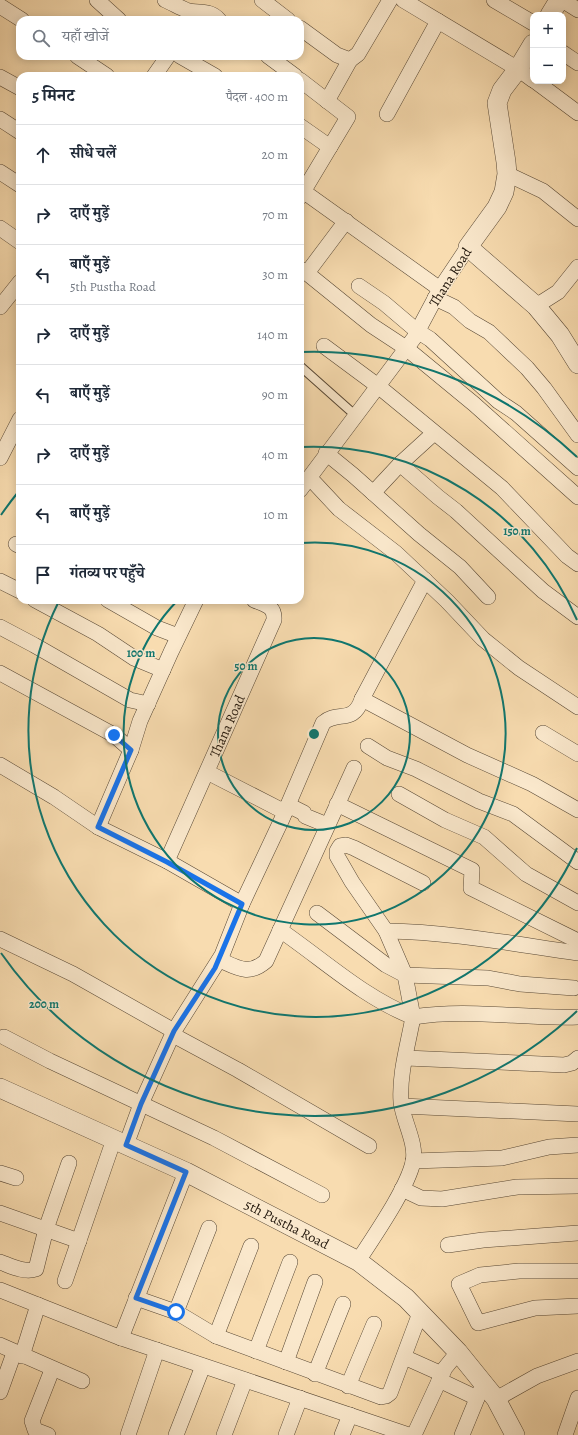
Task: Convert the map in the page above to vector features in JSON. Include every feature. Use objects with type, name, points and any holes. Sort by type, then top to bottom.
[{"type":"street","points":[[97,0],[115,16]]},
{"type":"street","points":[[165,0],[188,10],[207,12],[216,16]]},
{"type":"street","points":[[262,0],[283,16]]},
{"type":"street","points":[[327,101],[350,60],[358,54],[390,0]]},
{"type":"street","points":[[403,0],[529,76],[578,113]]},
{"type":"street","points":[[494,0],[530,21]]},
{"type":"street","points":[[552,12],[559,0]]},
{"type":"street","points":[[562,0],[578,10]]},
{"type":"street","points":[[0,6],[16,16]]},
{"type":"street","points":[[387,114],[438,21]]},
{"type":"street","points":[[304,31],[337,55],[350,60]]},
{"type":"street","name":"Thana Road","points":[[304,485],[326,453],[406,348],[417,331],[437,293],[502,198],[507,174],[497,102],[502,90],[529,76],[532,48]]},
{"type":"street","points":[[566,55],[578,63]]},
{"type":"street","points":[[83,60],[101,72]]},
{"type":"street","points":[[157,72],[165,60]]},
{"type":"street","points":[[187,60],[208,72]]},
{"type":"street","points":[[273,60],[290,72]]},
{"type":"street","points":[[0,77],[16,86]]},
{"type":"street","points":[[304,83],[348,117],[304,190]]},
{"type":"street","points":[[0,119],[16,129]]},
{"type":"street","points":[[304,129],[330,147]]},
{"type":"street","points":[[0,172],[16,182]]},
{"type":"street","points":[[507,174],[543,191],[578,219]]},
{"type":"street","points":[[304,194],[346,221],[470,321],[488,332],[527,368],[544,388],[578,435]]},
{"type":"street","points":[[304,272],[346,221]]},
{"type":"street","points":[[0,228],[16,239]]},
{"type":"street","points":[[468,247],[536,306],[560,335],[578,364]]},
{"type":"street","points":[[536,306],[558,292],[578,267]]},
{"type":"street","points":[[304,274],[372,325],[406,348],[474,404],[578,498]]},
{"type":"street","points":[[359,286],[384,303],[417,331],[430,339],[498,401],[516,413],[578,468]]},
{"type":"street","points":[[0,307],[16,287]]},
{"type":"street","points":[[324,346],[378,386],[502,488],[567,556],[578,564]]},
{"type":"street","points":[[0,458],[16,427]]},
{"type":"street","points":[[373,492],[434,432]]},
{"type":"street","points":[[326,453],[373,492],[419,534],[460,567],[488,597]]},
{"type":"street","points":[[400,464],[461,515],[543,591],[576,611]]},
{"type":"street","points":[[310,478],[339,509],[396,553],[483,639],[519,668],[578,707]]},
{"type":"street","points":[[65,1281],[79,1241],[120,1142],[141,1104],[173,1033],[220,960],[242,904],[287,808],[323,723],[326,720],[356,712],[425,580]]},
{"type":"street","points":[[0,581],[16,589]]},
{"type":"street","points":[[42,604],[98,634],[134,658],[163,670]]},
{"type":"street","points":[[115,604],[157,628],[178,636]]},
{"type":"street","points":[[98,827],[131,750],[148,704],[194,604]]},
{"type":"street","name":"Thana Road","points":[[167,862],[274,620],[275,612],[271,607],[264,604]]},
{"type":"street","points":[[0,627],[130,700],[148,704]]},
{"type":"street","points":[[0,673],[114,735],[131,750]]},
{"type":"street","points":[[362,699],[467,755],[532,784],[578,810]]},
{"type":"street","points":[[543,733],[578,754]]},
{"type":"street","points":[[368,746],[387,758],[416,769],[513,814],[578,862]]},
{"type":"street","points":[[0,765],[54,797],[98,827],[167,862],[242,904]]},
{"type":"street","points":[[220,960],[239,968],[250,970],[259,968],[266,961],[354,768]]},
{"type":"street","points":[[207,772],[287,808],[304,813],[305,816],[327,825]]},
{"type":"street","points":[[399,794],[445,820],[484,837],[526,874],[578,903]]},
{"type":"street","points":[[337,804],[472,870],[471,888],[578,941]]},
{"type":"street","points":[[358,1261],[402,1189],[413,1161],[410,1138],[402,1106],[402,1077],[414,1017],[405,975],[386,931],[352,882],[337,856],[336,851],[340,846],[346,845],[423,883]]},
{"type":"street","points":[[317,913],[386,966],[405,975],[488,978],[520,984],[574,988]]},
{"type":"street","points":[[280,930],[320,957],[355,986],[387,1006],[414,1017],[433,1014],[547,1018],[578,1017]]},
{"type":"street","points":[[386,931],[421,931],[466,936],[578,953]]},
{"type":"street","points":[[0,939],[73,974],[369,1146]]},
{"type":"street","points":[[4,1037],[50,1061],[214,1138],[322,1195]]},
{"type":"street","points":[[406,1058],[564,1065],[572,1063],[578,1058]]},
{"type":"street","name":"5th Pustha Road","points":[[0,1088],[186,1172],[358,1261],[406,1298],[458,1352],[485,1394],[515,1435]]},
{"type":"street","points":[[402,1106],[578,1114]]},
{"type":"street","points":[[413,1161],[502,1158],[549,1147],[578,1145]]},
{"type":"street","points":[[0,1262],[23,1270],[30,1271],[36,1269],[46,1229],[69,1163]]},
{"type":"street","points":[[121,1338],[186,1172]]},
{"type":"street","points":[[0,1173],[16,1178]]},
{"type":"street","points":[[402,1189],[421,1198],[442,1199],[517,1187],[578,1186]]},
{"type":"street","points":[[0,1213],[79,1241]]},
{"type":"street","points":[[176,1312],[209,1228]]},
{"type":"street","points":[[448,1245],[483,1240],[578,1233]]},
{"type":"street","points":[[216,1336],[251,1246]]},
{"type":"street","points":[[256,1351],[290,1262]]},
{"type":"street","points":[[578,1271],[512,1271],[480,1275],[459,1284],[478,1323],[535,1308],[578,1306]]},
{"type":"street","points":[[286,1362],[315,1282]]},
{"type":"street","points":[[0,1290],[121,1338],[409,1435]]},
{"type":"street","points":[[136,1298],[176,1312],[216,1336],[314,1374],[381,1397],[390,1393],[420,1313]]},
{"type":"street","points":[[314,1374],[343,1304]]},
{"type":"street","points":[[0,1392],[18,1355],[38,1305]]},
{"type":"street","points":[[348,1386],[374,1324]]},
{"type":"street","points":[[0,1345],[18,1355],[52,1370],[82,1381]]},
{"type":"street","points":[[128,1435],[157,1350]]},
{"type":"street","points":[[414,1435],[449,1361],[458,1352]]},
{"type":"street","points":[[404,1357],[441,1377],[485,1394],[578,1362]]},
{"type":"street","points":[[176,1435],[203,1366]]},
{"type":"street","points":[[48,1435],[35,1430],[32,1421],[52,1370]]},
{"type":"street","points":[[224,1435],[245,1380]]},
{"type":"street","points":[[462,1435],[485,1394]]},
{"type":"street","points":[[286,1435],[300,1398]]},
{"type":"street","points":[[565,1435],[575,1414],[578,1398]]},
{"type":"street","points":[[342,1435],[350,1415]]},
{"type":"lane","points":[[304,370],[355,415]]},
{"type":"route","points":[[114,735],[131,750],[98,827],[167,862],[242,904],[222,955],[174,1031],[141,1104],[126,1145],[186,1172],[136,1298],[176,1312]]}]
